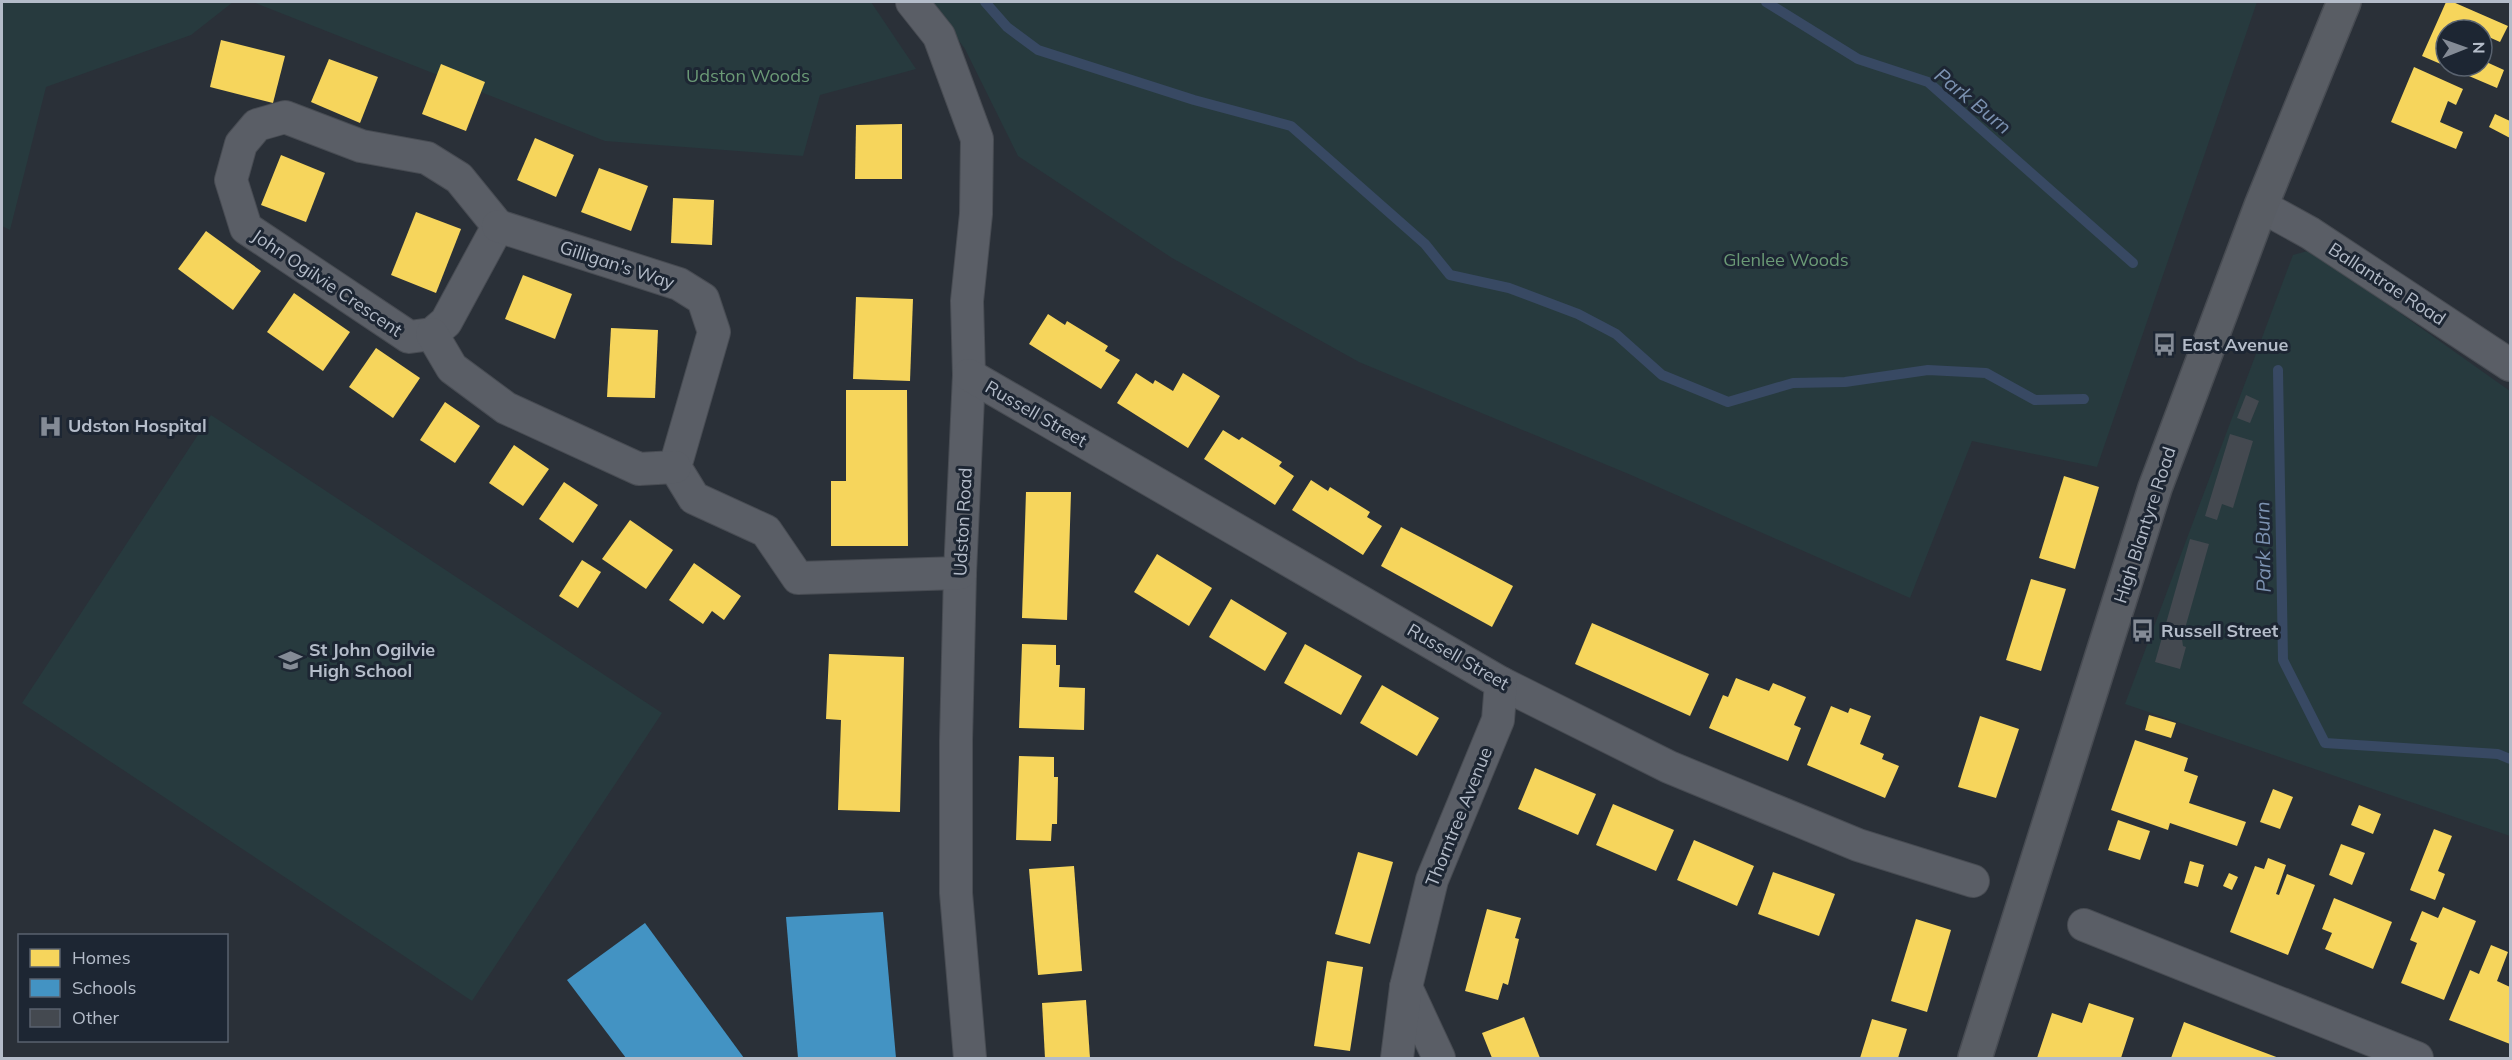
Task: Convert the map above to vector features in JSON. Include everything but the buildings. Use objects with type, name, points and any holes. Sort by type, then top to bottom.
[{"type":"main road","name":"High Blantyre Road","points":[[1975,1059],[2155,488],[2260,206],[2344,2]]},
{"type":"street","name":"Udston Road","points":[[912,2],[939,36],[977,139],[976,214],[967,301],[969,375],[960,573],[956,893],[970,1059]]},
{"type":"street","name":"John Ogilvie Crescent","points":[[432,334],[409,338],[246,228],[231,180],[241,144],[257,125],[285,117],[361,146],[427,158],[459,178],[498,226]]},
{"type":"street","name":"Ballantrae Road","points":[[2260,206],[2310,233],[2511,365]]},
{"type":"street","points":[[498,226],[446,322],[432,334],[452,368],[506,408],[639,469],[675,467],[694,498],[766,531],[798,578],[960,573]]},
{"type":"street","name":"Gilligan's Way","points":[[498,226],[679,284],[703,299],[714,332],[675,467]]},
{"type":"street","name":"Russell Street","points":[[969,375],[1501,683],[1669,767],[1858,845],[1973,881]]},
{"type":"street","name":"Thorntree Avenue","points":[[1397,1059],[1406,987],[1432,880],[1498,720],[1501,683]]},
{"type":"street","points":[[2084,925],[2417,1059]]},
{"type":"street","points":[[1406,987],[1439,1059]]},
{"type":"green space","points":[[2,2],[233,2],[191,35],[46,87],[10,230],[2,226]]},
{"type":"green space","name":"Udston Woods","points":[[253,2],[871,2],[916,69],[820,95],[803,156],[605,141]]},
{"type":"green space","name":"Glenlee Woods","points":[[931,2],[2257,2],[2097,467],[1972,441],[1910,598],[1631,475],[1359,362],[1172,258],[1018,156],[965,49]]},
{"type":"green space","points":[[2311,250],[2510,391],[2510,836],[2125,704],[2293,255]]},
{"type":"green space","points":[[211,415],[662,713],[472,1001],[22,703]]},
{"type":"waterway","points":[[985,2],[1007,27],[1038,50],[1194,100],[1291,126],[1425,244],[1450,275],[1509,288],[1578,314],[1616,334],[1662,375],[1728,402],[1793,383],[1845,382],[1928,370],[1986,373],[2035,400],[2084,399]]},
{"type":"waterway","name":"Park Burn","points":[[1766,2],[1858,59],[1928,82],[2133,263]]},
{"type":"waterway","name":"Park Burn","points":[[2278,370],[2283,660],[2325,743],[2498,754],[2510,759]]},
{"type":"place","name":"East Avenue","points":[[2164,345]]},
{"type":"place","name":"Udston Hospital","points":[[50,426]]},
{"type":"place","name":"Russell Street","points":[[2143,631]]},
{"type":"place","name":"St John Ogilvie High School","points":[[291,660]]}]
